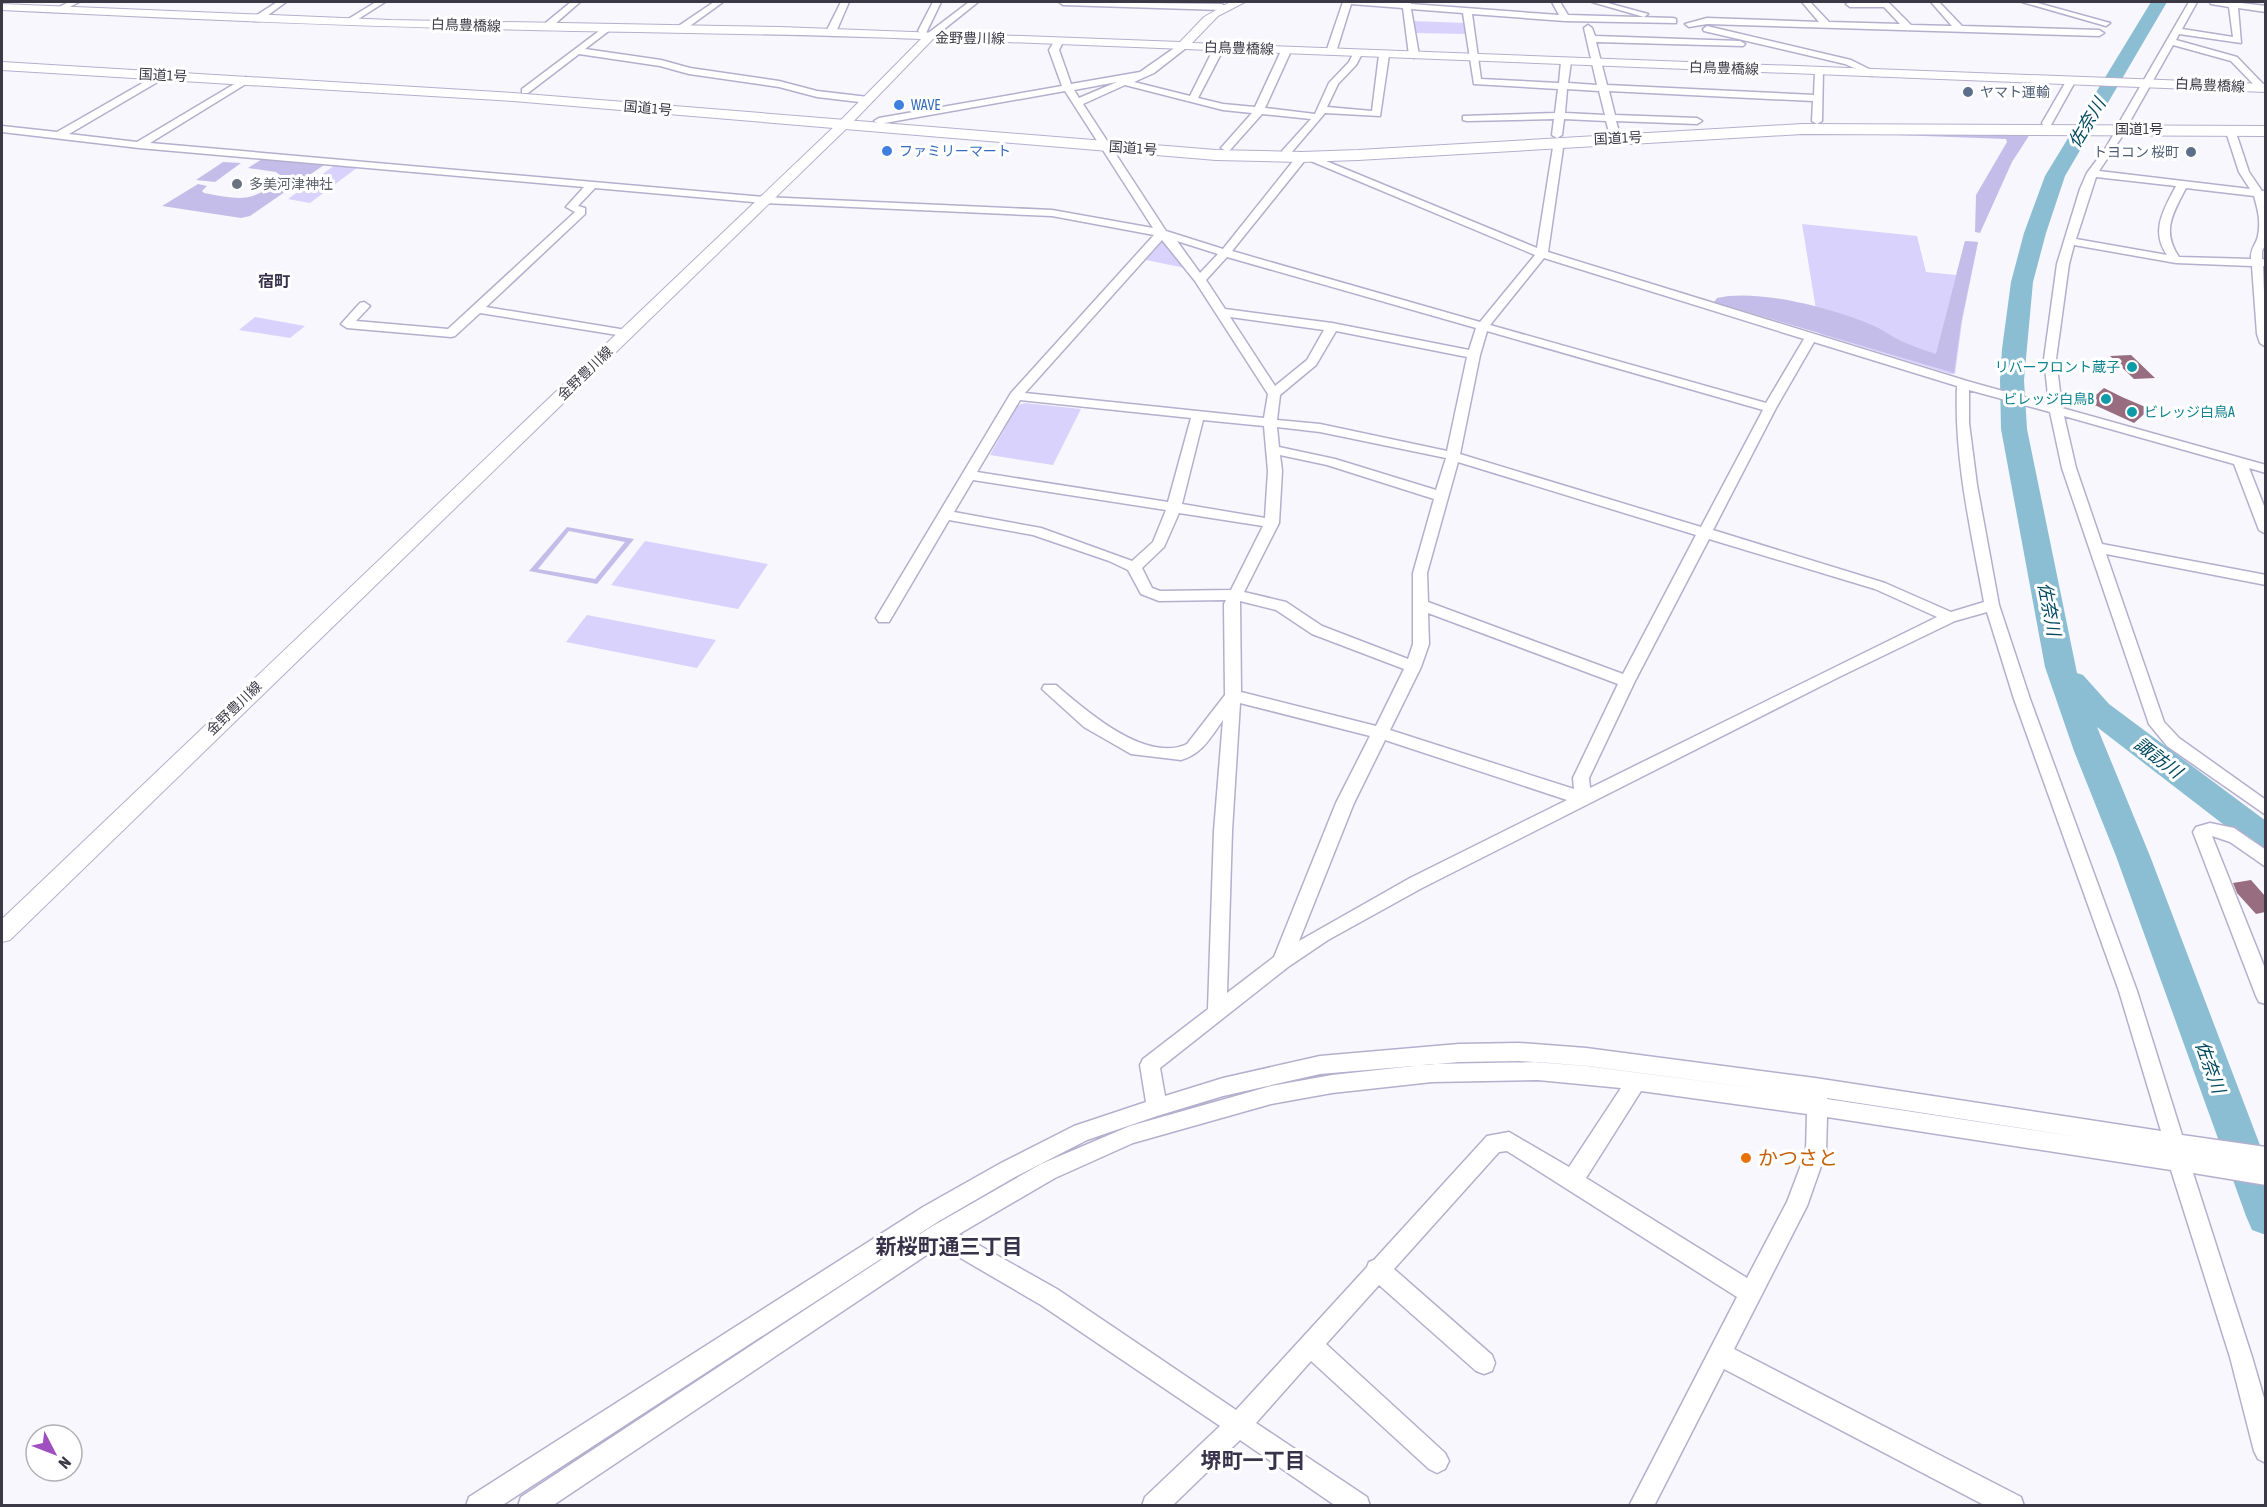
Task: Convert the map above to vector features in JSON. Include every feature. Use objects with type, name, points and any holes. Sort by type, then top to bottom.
[{"type":"highway","name":"国道1号","points":[[2,64],[525,92],[847,122],[879,121],[1216,155],[1299,155],[1558,138],[1802,129],[2265,125]]},
{"type":"highway","name":"国道1号","points":[[2,64],[513,97],[1102,143],[1226,148],[1299,155],[1558,138],[1612,124],[1817,121],[2047,126]]},
{"type":"highway","name":"国道1号","points":[[2123,126],[2265,131]]},
{"type":"main road","points":[[1183,46],[1208,16],[1222,7],[1239,2]]},
{"type":"main road","name":"白鳥豊橋線","points":[[2,6],[257,19],[546,27],[926,33]]},
{"type":"main road","name":"金野豊川線","points":[[2,933],[847,122],[926,33],[1058,42],[1183,46]]},
{"type":"main road","name":"白鳥豊橋線","points":[[1183,46],[2264,88]]},
{"type":"street","points":[[57,10],[75,2]]},
{"type":"street","points":[[257,19],[282,2]]},
{"type":"street","points":[[349,21],[381,2]]},
{"type":"street","points":[[546,27],[576,2]]},
{"type":"street","points":[[680,29],[719,2]]},
{"type":"street","points":[[831,32],[845,2]]},
{"type":"street","points":[[926,33],[937,2]]},
{"type":"street","points":[[926,33],[974,2]]},
{"type":"street","points":[[1063,2],[1222,7]]},
{"type":"street","points":[[1331,52],[1347,2]]},
{"type":"street","points":[[1354,2],[1406,3],[1565,18],[1673,21]]},
{"type":"street","points":[[1556,2],[1565,18]]},
{"type":"street","points":[[1596,2],[1848,62],[1872,73]]},
{"type":"street","points":[[1806,2],[1828,26]]},
{"type":"street","points":[[1935,2],[1961,30]]},
{"type":"street","points":[[2026,2],[2106,23]]},
{"type":"street","points":[[2193,2],[2145,82],[2110,150],[2092,173],[2085,189],[2063,264],[2050,359],[2051,409],[2157,724],[2173,742],[2264,806]]},
{"type":"street","points":[[2214,2],[2265,11]]},
{"type":"street","points":[[1406,3],[1414,56]]},
{"type":"street","points":[[1859,27],[1848,8],[1886,3],[1910,29]]},
{"type":"street","points":[[2175,31],[2238,41],[2233,4]]},
{"type":"street","points":[[1467,10],[1477,82],[1818,98]]},
{"type":"street","points":[[1586,19],[1612,124]]},
{"type":"street","points":[[1689,24],[1707,21],[2099,33]]},
{"type":"street","points":[[525,92],[607,28]]},
{"type":"street","points":[[1590,39],[1767,43]]},
{"type":"street","points":[[2170,41],[2234,59],[2264,88]]},
{"type":"street","points":[[1058,42],[1054,50],[1068,87],[1102,143],[1162,233],[1174,245],[1222,312],[1274,394],[1270,422],[1275,471],[1272,523],[1231,604],[1233,696],[1223,831],[1217,1014]]},
{"type":"street","points":[[1078,102],[1160,65],[1183,46]]},
{"type":"street","points":[[1193,99],[1219,48]]},
{"type":"street","points":[[580,51],[661,63],[689,71],[778,84],[817,94],[868,100]]},
{"type":"street","points":[[1226,148],[1258,112],[1286,51]]},
{"type":"street","points":[[1200,280],[1225,253],[1299,155],[1334,83],[1353,63],[1357,54]]},
{"type":"street","points":[[1123,82],[1224,107],[1258,112],[1377,114],[1384,55]]},
{"type":"street","points":[[1281,962],[1345,803],[1413,667],[1421,645],[1420,573],[1453,456],[1474,355],[1483,326],[1542,254],[1566,62]]},
{"type":"street","points":[[1817,121],[1820,72]]},
{"type":"street","points":[[58,136],[164,75]]},
{"type":"street","points":[[879,121],[1140,75]]},
{"type":"street","points":[[139,145],[246,80]]},
{"type":"street","points":[[2047,126],[2071,80]]},
{"type":"street","points":[[1467,118],[1560,115],[1612,124],[1697,121]]},
{"type":"street","points":[[2,129],[139,145],[764,200],[1052,213],[1162,233],[1770,408]]},
{"type":"street","points":[[2232,135],[2244,172],[2262,194],[2265,216],[2263,238],[2256,251],[2262,263],[2265,337]]},
{"type":"street","points":[[1299,155],[1542,254],[1967,385],[2265,469]]},
{"type":"street","points":[[2092,173],[2262,194]]},
{"type":"street","points":[[364,306],[347,324],[452,333],[581,212],[571,207],[592,184]]},
{"type":"street","points":[[2176,260],[2164,239],[2165,226],[2172,204],[2182,185]]},
{"type":"street","points":[[884,618],[1016,396],[1162,233]]},
{"type":"street","points":[[2070,241],[2176,260],[2262,263]]},
{"type":"street","points":[[477,309],[626,334]]},
{"type":"street","points":[[1222,312],[1332,327],[1474,355]]},
{"type":"street","points":[[1274,394],[1312,362],[1332,327]]},
{"type":"street","points":[[1583,800],[1581,778],[1627,681],[1770,408],[1811,337]]},
{"type":"street","points":[[1967,385],[1962,423],[1970,486],[1992,604],[2022,699],[2185,1153],[2265,1451]]},
{"type":"street","points":[[1016,396],[1320,428],[1453,456],[1706,531],[1880,586],[1950,616]]},
{"type":"street","points":[[1134,567],[1159,544],[1174,507],[1198,415]]},
{"type":"street","points":[[1272,449],[1330,462],[1440,496]]},
{"type":"street","points":[[2240,463],[2265,530]]},
{"type":"street","points":[[969,476],[1272,523]]},
{"type":"street","points":[[945,515],[1036,531],[1114,558],[1134,567],[1146,591],[1160,596],[1235,595],[1281,606],[1317,630],[1413,667]]},
{"type":"street","points":[[2097,548],[2265,580]]},
{"type":"street","points":[[1157,1107],[1150,1065],[1281,962],[1322,935],[1416,883],[1950,616],[1992,604]]},
{"type":"street","points":[[1421,605],[1627,681]]},
{"type":"street","points":[[1050,689],[1090,723],[1137,750],[1180,754],[1193,748],[1233,696]]},
{"type":"street","points":[[1233,696],[1381,733],[1557,789],[1583,800]]},
{"type":"street","points":[[2265,860],[2223,830],[2207,829],[2202,832],[2265,996]]},
{"type":"street","points":[[478,1506],[931,1214],[1008,1170],[1081,1133],[1157,1107],[1223,1088],[1320,1065],[1459,1053],[1519,1052],[1586,1057],[1817,1097],[2185,1153],[2265,1157]]},
{"type":"street","points":[[530,1506],[939,1234],[1048,1171],[1130,1135],[1271,1095],[1332,1083],[1432,1073],[1538,1071],[1636,1082],[1817,1097]]},
{"type":"street","points":[[1572,1181],[1636,1082]]},
{"type":"street","points":[[1641,1506],[1796,1206],[1816,1152],[1817,1097]]},
{"type":"street","points":[[1154,1506],[1238,1425],[1311,1346],[1377,1269],[1494,1143],[1509,1142],[1750,1292]]},
{"type":"street","points":[[2185,1153],[2265,1175]]},
{"type":"street","points":[[939,1234],[1048,1297],[1358,1506]]},
{"type":"street","points":[[1377,1269],[1484,1363]]},
{"type":"street","points":[[1311,1346],[1437,1461]]},
{"type":"street","points":[[1719,1354],[2013,1506]]},
{"type":"shaded area","points":[[1412,21],[1466,23],[1467,34],[1414,33]]},
{"type":"shaded area","points":[[2032,131],[2012,162],[1980,233],[1975,232],[1976,195],[2007,142],[2006,139],[1814,132]]},
{"type":"shaded area","points":[[262,159],[324,165],[250,216],[241,218],[162,206],[198,184],[207,186],[202,191],[204,193],[237,198],[254,195],[282,177],[276,172],[248,168]]},
{"type":"shaded area","points":[[223,162],[241,163],[215,182],[196,180]]},
{"type":"shaded area","points":[[335,165],[358,167],[310,203],[288,199]]},
{"type":"shaded area","points":[[1802,224],[1917,236],[1926,272],[1956,275],[1965,241],[1978,242],[1962,322],[1955,374],[1820,334]]},
{"type":"shaded area","points":[[1965,241],[1978,242],[1961,323],[1954,373],[1714,302],[1717,298],[1753,296],[1796,302],[1856,319],[1879,328],[1901,341],[1936,354]]},
{"type":"shaded area","points":[[1162,242],[1165,242],[1185,268],[1146,260]]},
{"type":"shaded area","points":[[255,317],[305,326],[290,338],[239,330]]},
{"type":"shaded area","points":[[1025,403],[1081,409],[1053,465],[990,455],[1018,405]]},
{"type":"shaded area","points":[[567,527],[634,539],[597,584],[529,571]],"holes":[[[569,531],[625,542],[595,579],[538,569]]]},
{"type":"shaded area","points":[[645,541],[768,564],[738,609],[611,585]]},
{"type":"shaded area","points":[[587,615],[716,640],[697,668],[566,642]]},
{"type":"building","name":"リバーフロント蔵子","points":[[2131,355],[2155,378],[2134,379],[2110,356]]},
{"type":"building","points":[[2104,388],[2150,409],[2134,423],[2088,402]]},
{"type":"building","points":[[2251,880],[2265,896],[2265,912],[2256,914],[2237,893],[2233,883]]},
{"type":"waterway","name":"佐奈川","points":[[2159,2],[2055,176],[2035,233],[2022,282],[2014,349],[2012,380],[2014,429],[2060,667],[2090,751],[2133,856],[2266,1216]]},
{"type":"waterway","name":"諏訪川","points":[[2072,682],[2098,712],[2266,839]]},
{"type":"place","name":"ヤマト運輸","points":[[1968,92]]},
{"type":"place","name":"WAVE","points":[[899,105]]},
{"type":"place","name":"ファミリーマート","points":[[887,151]]},
{"type":"place","name":"トヨコン 桜町","points":[[2191,152]]},
{"type":"place","name":"多美河津神社","points":[[237,184]]},
{"type":"place","name":"リバーフロント蔵子","points":[[2132,367]]},
{"type":"place","name":"ビレッジ白鳥B","points":[[2106,399]]},
{"type":"place","name":"ビレッジ白鳥A","points":[[2132,412]]},
{"type":"place","name":"かつさと","points":[[1746,1158]]},
{"type":"district","name":"宿町","points":[[274,281]]},
{"type":"district","name":"新桜町通三丁目","points":[[949,1247]]},
{"type":"district","name":"堺町一丁目","points":[[1253,1461]]}]
